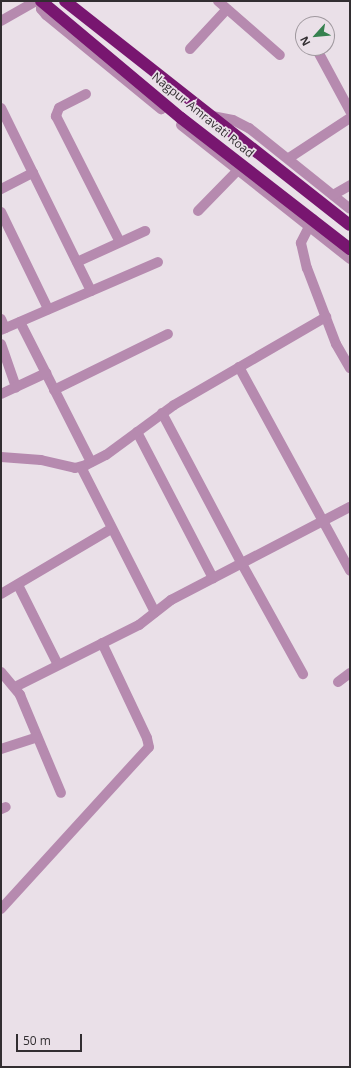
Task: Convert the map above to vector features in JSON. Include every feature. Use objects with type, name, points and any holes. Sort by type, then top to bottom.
[{"type":"highway","name":"Nagpur Amravati Road","points":[[40,1],[240,168],[311,222],[350,249]]},
{"type":"highway","name":"Nagpur Amravati Road","points":[[65,1],[350,225]]},
{"type":"street","points":[[1,21],[40,1]]},
{"type":"street","points":[[218,1],[280,56]]},
{"type":"street","points":[[190,49],[228,9]]},
{"type":"street","points":[[320,56],[350,111]]},
{"type":"street","points":[[86,94],[58,108],[56,116],[120,242]]},
{"type":"street","points":[[1,108],[91,291]]},
{"type":"street","points":[[210,116],[241,123],[289,158],[350,209]]},
{"type":"street","points":[[289,158],[350,118]]},
{"type":"street","points":[[198,211],[240,168]]},
{"type":"street","points":[[1,189],[33,173]]},
{"type":"street","points":[[333,194],[350,184]]},
{"type":"street","points":[[1,212],[48,310]]},
{"type":"street","points":[[350,259],[311,222],[300,243],[307,268],[326,317],[350,368]]},
{"type":"street","points":[[77,262],[145,231]]},
{"type":"street","points":[[2,325],[20,322],[158,262]]},
{"type":"street","points":[[1,457],[41,460],[81,467],[106,455],[162,413],[326,317]]},
{"type":"street","points":[[20,322],[91,462]]},
{"type":"street","points":[[54,390],[168,334]]},
{"type":"street","points":[[1,344],[16,387]]},
{"type":"street","points":[[239,367],[350,571]]},
{"type":"street","points":[[1,394],[46,373]]},
{"type":"street","points":[[162,413],[242,564],[303,674]]},
{"type":"street","points":[[137,432],[213,578]]},
{"type":"street","points":[[81,467],[111,530],[155,612]]},
{"type":"street","points":[[15,687],[140,625],[171,600],[350,507]]},
{"type":"street","points":[[1,594],[111,530]]},
{"type":"street","points":[[18,585],[58,665]]},
{"type":"street","points":[[1,909],[149,747],[147,738],[102,643]]},
{"type":"street","points":[[1,672],[15,687],[61,793]]},
{"type":"street","points":[[338,682],[350,672]]},
{"type":"street","points":[[1,749],[37,737]]}]
